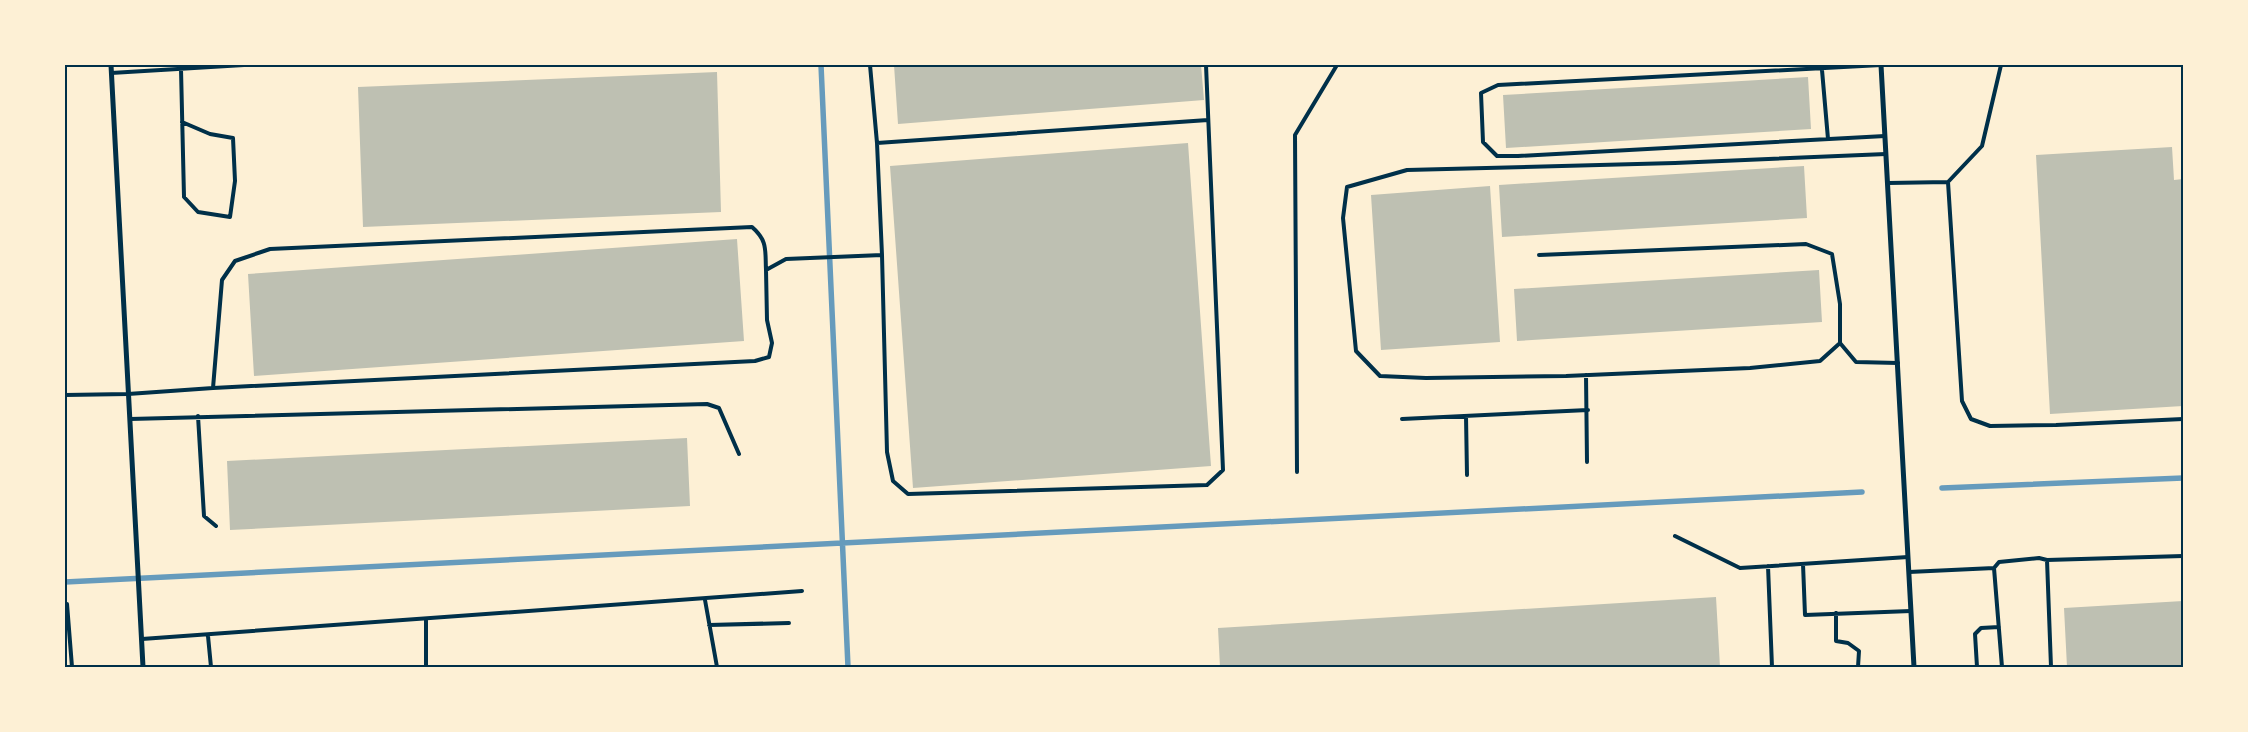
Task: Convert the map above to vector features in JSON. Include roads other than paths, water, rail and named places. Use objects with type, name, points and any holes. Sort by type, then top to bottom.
[{"type":"street","points":[[111,65],[143,667]]},
{"type":"street","points":[[1881,65],[1914,667]]},
{"type":"lane","points":[[112,73],[244,65]]},
{"type":"lane","points":[[870,65],[877,143],[882,255],[887,452],[893,481],[908,494],[1207,486],[1223,470],[1206,65]]},
{"type":"lane","points":[[1297,472],[1295,135],[1337,65]]},
{"type":"lane","points":[[1881,65],[1822,70],[1498,85],[1481,93],[1483,142],[1497,156],[1518,156],[1885,136]]},
{"type":"lane","points":[[1888,183],[1948,182],[1982,146],[2001,65]]},
{"type":"lane","points":[[181,69],[182,122],[184,197],[198,212],[230,217],[235,181],[233,138],[210,134],[182,122]]},
{"type":"lane","points":[[1822,70],[1828,139]]},
{"type":"lane","points":[[877,143],[1208,120]]},
{"type":"lane","points":[[1840,344],[1820,361],[1750,368],[1586,375],[1426,378],[1380,376],[1356,351],[1343,218],[1347,187],[1406,170],[1684,163],[1886,154]]},
{"type":"lane","points":[[1948,182],[1962,401],[1972,419],[1990,426],[2183,419]]},
{"type":"lane","points":[[65,395],[128,394],[213,388],[755,361],[769,357],[772,343],[767,320],[765,245],[762,236],[752,228],[270,249],[235,261],[222,280],[213,388]]},
{"type":"lane","points":[[1539,255],[1806,244],[1832,254],[1840,304],[1840,344],[1856,362],[1898,363]]},
{"type":"lane","points":[[766,270],[786,258],[882,255]]},
{"type":"lane","points":[[1586,375],[1588,410],[1587,462]]},
{"type":"lane","points":[[130,419],[707,404],[719,408],[739,454]]},
{"type":"lane","points":[[1402,419],[1588,410]]},
{"type":"lane","points":[[198,416],[204,516],[216,526]]},
{"type":"lane","points":[[1466,416],[1467,475]]},
{"type":"lane","points":[[1675,536],[1740,568],[1908,557]]},
{"type":"lane","points":[[2002,667],[1994,568],[1999,562],[2039,558],[2047,560],[2183,556]]},
{"type":"lane","points":[[2047,560],[2051,667]]},
{"type":"lane","points":[[1803,564],[1806,615],[1911,611]]},
{"type":"lane","points":[[1768,566],[1772,667]]},
{"type":"lane","points":[[1909,572],[1994,568]]},
{"type":"lane","points":[[142,639],[208,636],[705,600],[802,591]]},
{"type":"lane","points":[[705,600],[717,667]]},
{"type":"lane","points":[[67,604],[72,667]]},
{"type":"lane","points":[[1836,613],[1836,641],[1848,643],[1858,651],[1858,667]]},
{"type":"lane","points":[[426,620],[426,667]]},
{"type":"lane","points":[[709,625],[789,623]]},
{"type":"lane","points":[[1977,667],[1975,634],[1981,628],[1999,627]]},
{"type":"lane","points":[[208,636],[212,667]]},
{"type":"waterway","points":[[821,65],[848,667]]},
{"type":"waterway","points":[[1942,488],[2183,478]]},
{"type":"waterway","points":[[65,582],[1862,492]]}]
